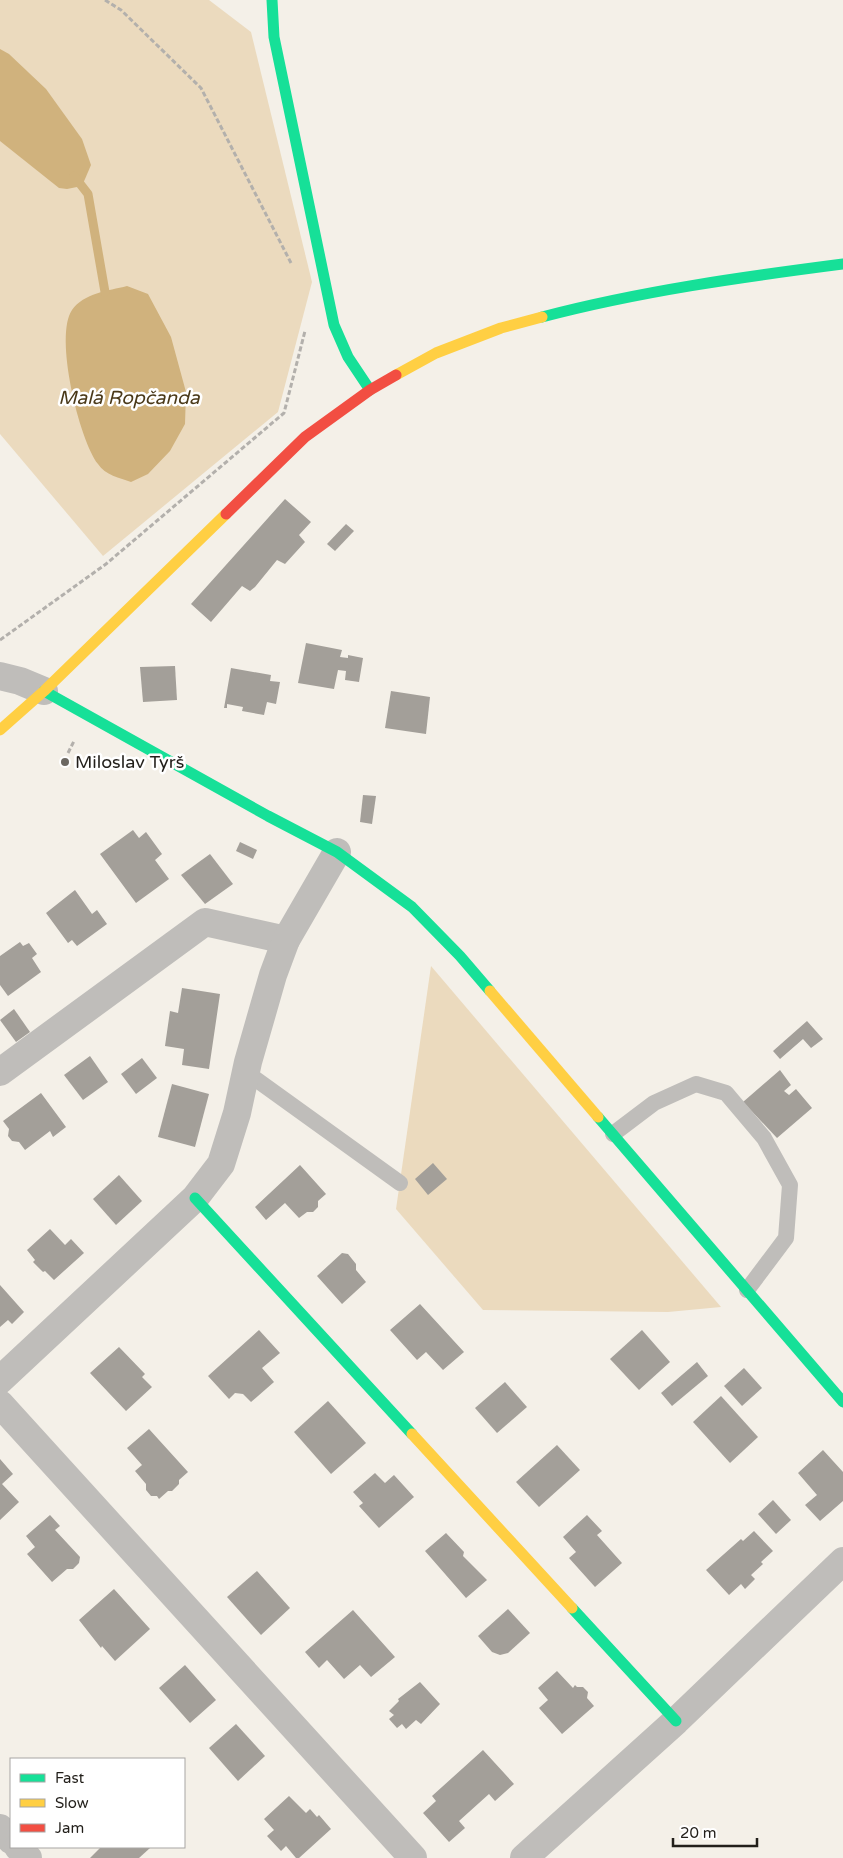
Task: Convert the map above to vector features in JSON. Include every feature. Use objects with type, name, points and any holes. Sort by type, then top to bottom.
[{"type":"street","points":[[272,0],[274,37],[334,324],[348,357],[370,390]]},
{"type":"street","points":[[0,730],[44,691],[305,437],[370,390],[436,354],[501,328],[596,303],[715,281],[843,264]]},
{"type":"street","points":[[0,676],[20,680],[44,691],[251,807],[337,852],[412,907],[460,956],[843,1402]]},
{"type":"street","points":[[0,1380],[195,1198],[221,1164],[237,1113],[246,1072],[273,975],[286,940],[337,852]]},
{"type":"street","points":[[0,1072],[205,922],[286,940]]},
{"type":"street","points":[[195,1198],[676,1721]]},
{"type":"street","points":[[0,1404],[413,1858]]},
{"type":"street","points":[[524,1858],[676,1721],[843,1561]]},
{"type":"street","points":[[0,1828],[10,1839]]},
{"type":"street","points":[[19,1848],[28,1858]]},
{"type":"lane","points":[[246,1072],[400,1182]]},
{"type":"lane","points":[[613,1134],[654,1103],[696,1084],[726,1093],[764,1138],[790,1185],[786,1238],[747,1290]]},
{"type":"path","points":[[105,0],[121,10],[201,88],[292,264]]},
{"type":"path","points":[[0,640],[106,564],[284,413],[307,323]]},
{"type":"path","points":[[68,753],[74,740]]},
{"type":"shaded area","points":[[0,0],[209,0],[251,32],[312,282],[278,412],[103,556],[0,434]]},
{"type":"shaded area","points":[[431,966],[721,1307],[668,1312],[483,1310],[396,1209]]},
{"type":"water","points":[[0,49],[9,54],[46,89],[82,139],[91,165],[82,186],[67,189],[59,188],[0,141]]},
{"type":"water","name":"Malá Ropčanda","points":[[127,286],[148,294],[171,337],[186,392],[185,424],[170,451],[148,474],[131,482],[113,476],[101,468],[91,451],[83,433],[71,387],[66,342],[67,323],[72,310],[77,304],[90,296]]},
{"type":"building","points":[[285,499],[311,522],[299,535],[305,542],[285,564],[277,560],[250,591],[242,586],[211,622],[191,604]]},
{"type":"building","points":[[346,524],[354,531],[335,551],[327,544]]},
{"type":"building","points":[[306,643],[342,650],[340,657],[348,658],[348,655],[363,658],[359,682],[345,680],[346,671],[338,670],[334,689],[298,683]]},
{"type":"building","points":[[175,666],[177,700],[143,702],[140,667]]},
{"type":"building","points":[[231,668],[271,675],[270,681],[280,682],[276,704],[267,702],[264,715],[242,711],[243,707],[227,704],[227,708],[224,708]]},
{"type":"building","points":[[391,691],[430,697],[426,734],[385,728]]},
{"type":"building","points":[[363,795],[376,796],[372,824],[360,822]]},
{"type":"building","points":[[133,830],[139,838],[146,832],[162,854],[155,860],[169,879],[136,903],[100,854]]},
{"type":"building","points":[[240,842],[257,850],[253,859],[236,851]]},
{"type":"building","points":[[210,854],[233,884],[205,904],[181,875]]},
{"type":"building","points":[[75,890],[92,914],[97,910],[107,924],[77,946],[72,940],[68,943],[46,913]]},
{"type":"building","points":[[20,942],[23,946],[29,943],[37,954],[32,958],[41,972],[8,996],[0,985],[0,956]]},
{"type":"building","points":[[182,988],[220,994],[209,1069],[182,1065],[184,1049],[165,1046],[170,1011],[178,1013]]},
{"type":"building","points":[[14,1009],[30,1032],[16,1042],[0,1020]]},
{"type":"building","points":[[807,1021],[823,1039],[811,1048],[803,1039],[780,1059],[773,1051]]},
{"type":"building","points":[[90,1056],[108,1082],[83,1100],[64,1075]]},
{"type":"building","points":[[142,1058],[157,1078],[136,1094],[121,1074]]},
{"type":"building","points":[[780,1070],[791,1085],[784,1091],[789,1095],[796,1089],[812,1108],[777,1138],[743,1102]]},
{"type":"building","points":[[172,1084],[209,1094],[195,1147],[158,1137]]},
{"type":"building","points":[[41,1093],[66,1127],[53,1137],[50,1131],[25,1150],[19,1142],[12,1141],[8,1136],[9,1129],[3,1121]]},
{"type":"building","points":[[433,1163],[447,1179],[428,1195],[415,1179]]},
{"type":"building","points":[[300,1165],[326,1194],[318,1201],[318,1207],[313,1212],[307,1212],[299,1218],[285,1203],[266,1220],[255,1207]]},
{"type":"building","points":[[119,1175],[142,1201],[116,1225],[93,1199]]},
{"type":"building","points":[[50,1229],[65,1245],[71,1239],[84,1253],[54,1280],[33,1262],[35,1260],[27,1250]]},
{"type":"building","points":[[342,1253],[348,1254],[356,1264],[356,1270],[366,1282],[342,1304],[317,1276]]},
{"type":"building","points":[[0,1285],[24,1312],[12,1324],[8,1320],[0,1327]]},
{"type":"building","points":[[420,1304],[464,1352],[443,1370],[426,1352],[417,1360],[390,1330]]},
{"type":"building","points":[[259,1330],[280,1353],[262,1368],[274,1382],[251,1402],[243,1394],[235,1393],[229,1399],[208,1376]]},
{"type":"building","points":[[642,1330],[670,1362],[639,1390],[610,1359]]},
{"type":"building","points":[[119,1347],[145,1374],[142,1377],[152,1387],[126,1411],[90,1373]]},
{"type":"building","points":[[697,1362],[708,1376],[672,1406],[661,1393]]},
{"type":"building","points":[[744,1368],[762,1388],[742,1406],[724,1386]]},
{"type":"building","points":[[505,1382],[527,1407],[497,1433],[475,1408]]},
{"type":"building","points":[[721,1396],[758,1437],[730,1463],[693,1422]]},
{"type":"building","points":[[328,1401],[366,1443],[331,1474],[294,1432]]},
{"type":"building","points":[[149,1429],[188,1472],[179,1480],[179,1484],[172,1491],[168,1491],[159,1499],[157,1496],[151,1496],[146,1490],[146,1484],[135,1471],[142,1465],[127,1448]]},
{"type":"building","points":[[557,1445],[580,1470],[539,1507],[516,1482]]},
{"type":"building","points":[[823,1450],[843,1472],[843,1501],[820,1521],[805,1505],[817,1495],[798,1473]]},
{"type":"building","points":[[0,1459],[13,1474],[2,1484],[19,1502],[0,1520]]},
{"type":"building","points":[[375,1473],[385,1483],[394,1475],[414,1497],[379,1528],[359,1506],[363,1503],[353,1492]]},
{"type":"building","points":[[773,1500],[791,1520],[776,1534],[758,1514]]},
{"type":"building","points":[[50,1515],[60,1526],[55,1530],[80,1557],[79,1563],[73,1569],[67,1569],[52,1582],[27,1554],[35,1547],[26,1536]]},
{"type":"building","points":[[587,1515],[602,1531],[597,1535],[622,1563],[595,1587],[569,1558],[576,1552],[563,1537]]},
{"type":"building","points":[[754,1531],[773,1551],[751,1575],[755,1579],[745,1589],[741,1584],[729,1595],[706,1570],[741,1539],[743,1541]]},
{"type":"building","points":[[446,1533],[464,1552],[463,1556],[487,1580],[466,1598],[425,1551]]},
{"type":"building","points":[[257,1571],[290,1608],[261,1635],[227,1597]]},
{"type":"building","points":[[114,1589],[150,1629],[115,1661],[102,1646],[101,1648],[79,1620]]},
{"type":"building","points":[[508,1609],[530,1633],[508,1653],[500,1655],[492,1652],[478,1636]]},
{"type":"building","points":[[353,1610],[395,1657],[371,1677],[360,1665],[344,1679],[327,1660],[319,1668],[305,1652]]},
{"type":"building","points":[[185,1665],[216,1700],[190,1723],[159,1688]]},
{"type":"building","points":[[557,1671],[573,1688],[575,1685],[583,1687],[588,1692],[587,1698],[594,1706],[562,1734],[539,1708],[548,1700],[538,1688]]},
{"type":"building","points":[[420,1682],[440,1704],[421,1724],[416,1720],[406,1729],[402,1724],[397,1728],[389,1719],[394,1715],[389,1711],[399,1701],[398,1699]]},
{"type":"building","points":[[236,1724],[265,1756],[238,1781],[209,1748]]},
{"type":"building","points":[[483,1750],[514,1784],[495,1801],[489,1794],[459,1821],[465,1828],[449,1842],[423,1813],[436,1801],[432,1796]]},
{"type":"building","points":[[289,1796],[306,1813],[310,1809],[317,1817],[319,1815],[331,1829],[299,1858],[296,1858],[286,1846],[281,1851],[267,1836],[274,1830],[264,1819]]},
{"type":"building","points":[[100,1848],[150,1848],[139,1858],[90,1858]]},
{"type":"waterway","points":[[74,176],[88,194],[105,292]]},
{"type":"traffic: fast","points":[[272,0],[274,37],[334,325],[348,357],[370,390]]},
{"type":"traffic: fast","points":[[542,317],[654,292],[843,264]]},
{"type":"traffic: fast","points":[[44,691],[268,816],[337,852],[412,907],[460,956],[490,991]]},
{"type":"traffic: fast","points":[[598,1117],[843,1402]]},
{"type":"traffic: fast","points":[[195,1198],[412,1434]]},
{"type":"traffic: fast","points":[[572,1608],[676,1721]]},
{"type":"traffic: slow","points":[[396,375],[436,353],[501,328],[542,317]]},
{"type":"traffic: slow","points":[[0,730],[44,691],[226,514]]},
{"type":"traffic: slow","points":[[490,991],[598,1117]]},
{"type":"traffic: slow","points":[[412,1434],[572,1608]]},
{"type":"traffic: jam","points":[[226,514],[305,437],[370,390],[396,375]]},
{"type":"place","name":"Miloslav Tyrš","points":[[65,762]]}]
